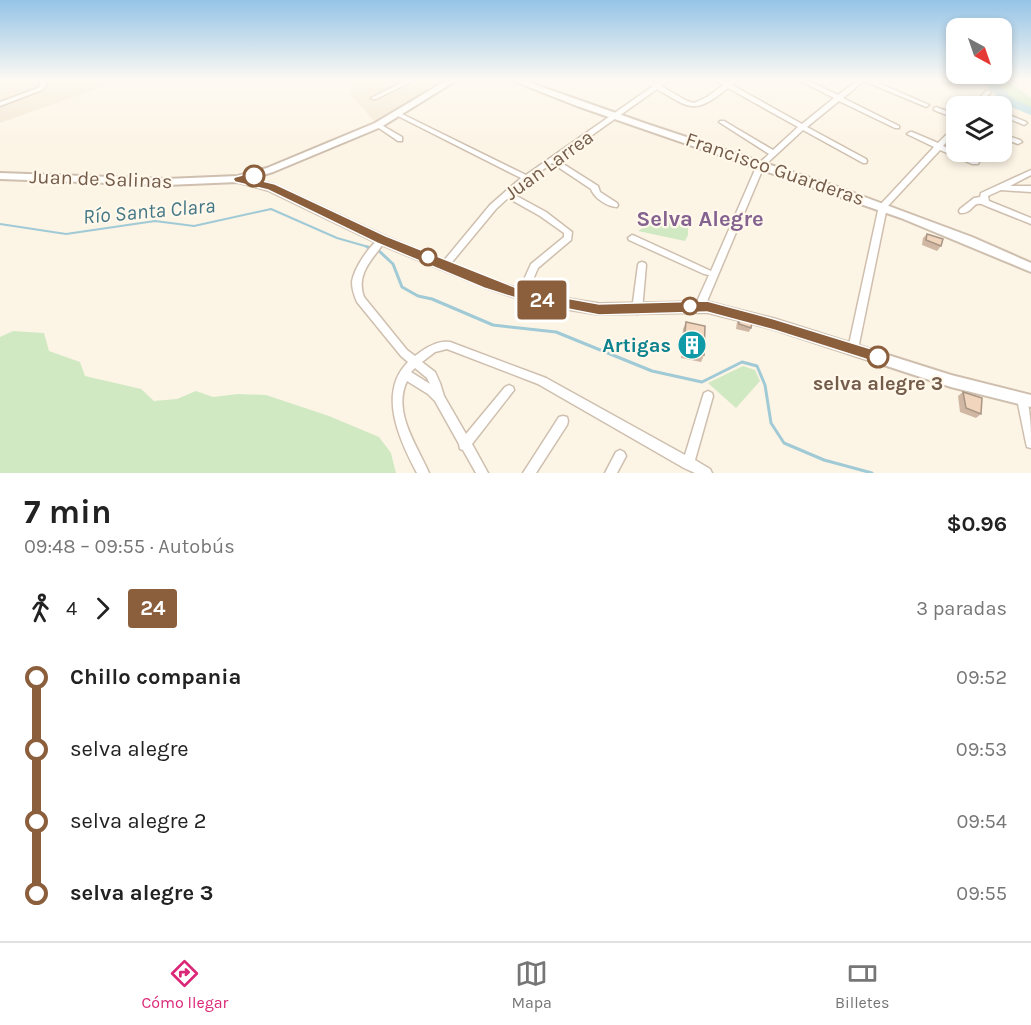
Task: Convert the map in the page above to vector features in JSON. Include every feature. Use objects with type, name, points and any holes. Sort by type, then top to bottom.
[{"type":"street","name":"Juan de Salinas","points":[[238,179],[287,163],[378,125],[417,102]]},
{"type":"street","name":"Francisco Guarderas","points":[[578,102],[883,206],[963,236],[1031,268]]},
{"type":"street","name":"Juan Larrea","points":[[445,265],[486,215],[507,194],[526,178],[636,102]]},
{"type":"street","points":[[684,102],[695,105],[700,102]]},
{"type":"street","points":[[757,102],[863,161]]},
{"type":"street","points":[[699,306],[761,165],[802,127],[835,102]]},
{"type":"street","points":[[848,102],[897,127]]},
{"type":"street","points":[[919,102],[926,105]]},
{"type":"street","points":[[936,109],[946,113]]},
{"type":"street","points":[[398,114],[526,178]]},
{"type":"street","points":[[1012,118],[1024,123]]},
{"type":"street","points":[[722,122],[773,153]]},
{"type":"street","points":[[378,125],[400,139]]},
{"type":"street","points":[[910,134],[946,149]]},
{"type":"street","points":[[853,349],[883,206],[946,138]]},
{"type":"street","points":[[1012,140],[1018,142]]},
{"type":"street","points":[[552,160],[595,188],[596,193],[614,205]]},
{"type":"street","points":[[272,187],[267,181],[268,177],[287,163]]},
{"type":"street","points":[[984,200],[985,193],[1004,188],[1031,172]]},
{"type":"street","name":"Juan de Salinas","points":[[0,176],[166,182],[238,179],[272,187],[382,240],[522,295],[577,307],[637,309],[699,306],[774,324],[951,381],[1027,400]]},
{"type":"street","points":[[1004,188],[1031,189]]},
{"type":"street","points":[[507,194],[543,214],[568,232],[568,238],[534,266],[522,295]]},
{"type":"street","points":[[963,211],[977,201],[984,200],[1031,221]]},
{"type":"street","points":[[633,238],[707,272]]},
{"type":"street","points":[[382,240],[365,261],[356,285],[357,294],[413,363],[431,375],[439,398],[482,473]]},
{"type":"street","points":[[637,309],[642,265]]},
{"type":"street","points":[[423,473],[408,447],[401,428],[396,399],[400,381],[413,363],[432,348],[447,345],[543,381],[706,473]]},
{"type":"street","points":[[405,374],[439,398]]},
{"type":"street","points":[[464,445],[509,390]]},
{"type":"street","points":[[688,464],[708,396]]},
{"type":"street","points":[[1027,400],[1031,443]]},
{"type":"street","points":[[529,473],[563,421]]},
{"type":"street","points":[[610,473],[620,456]]},
{"type":"shaded area","points":[[0,102],[59,102],[0,123]]},
{"type":"shaded area","points":[[357,102],[412,102],[376,123]]},
{"type":"green space","points":[[1015,102],[1031,102],[1031,109]]},
{"type":"green space","points":[[663,215],[688,226],[685,241],[638,231]]},
{"type":"green space","points":[[13,331],[44,333],[49,351],[80,362],[85,376],[141,389],[154,401],[177,399],[196,391],[213,397],[238,394],[266,395],[329,416],[379,437],[391,453],[396,473],[0,473],[0,337]]},
{"type":"green space","points":[[743,366],[755,370],[760,381],[736,408],[708,383]]},
{"type":"building","points":[[927,234],[943,239],[941,246],[926,240]]},
{"type":"building","points":[[739,317],[752,321],[751,328],[739,324]]},
{"type":"building","name":"Artigas","points":[[686,322],[705,326],[704,355],[683,351]]},
{"type":"building","points":[[963,392],[982,398],[981,414],[966,408]]},
{"type":"waterway","points":[[1010,102],[1031,111]]},
{"type":"waterway","name":"Río Santa Clara","points":[[0,224],[66,234],[155,221],[194,226],[271,209],[337,238],[372,248],[367,247]]},
{"type":"waterway","name":"Río Santa Clara","points":[[378,250],[393,264],[402,287],[418,296],[432,299],[493,325],[556,332],[652,371],[702,382],[742,362],[757,366],[765,385],[771,423],[784,443],[824,460],[872,473]]},
{"type":"bus line","name":"24","points":[[254,176],[238,179],[272,187],[382,240],[507,291],[548,302],[599,309],[707,306],[774,324],[878,357]]},
{"type":"place","name":"Artigas","points":[[692,345]]},
{"type":"place","name":"selva alegre 3","points":[[878,357]]},
{"type":"district","name":"Selva Alegre","points":[[700,219]]}]
